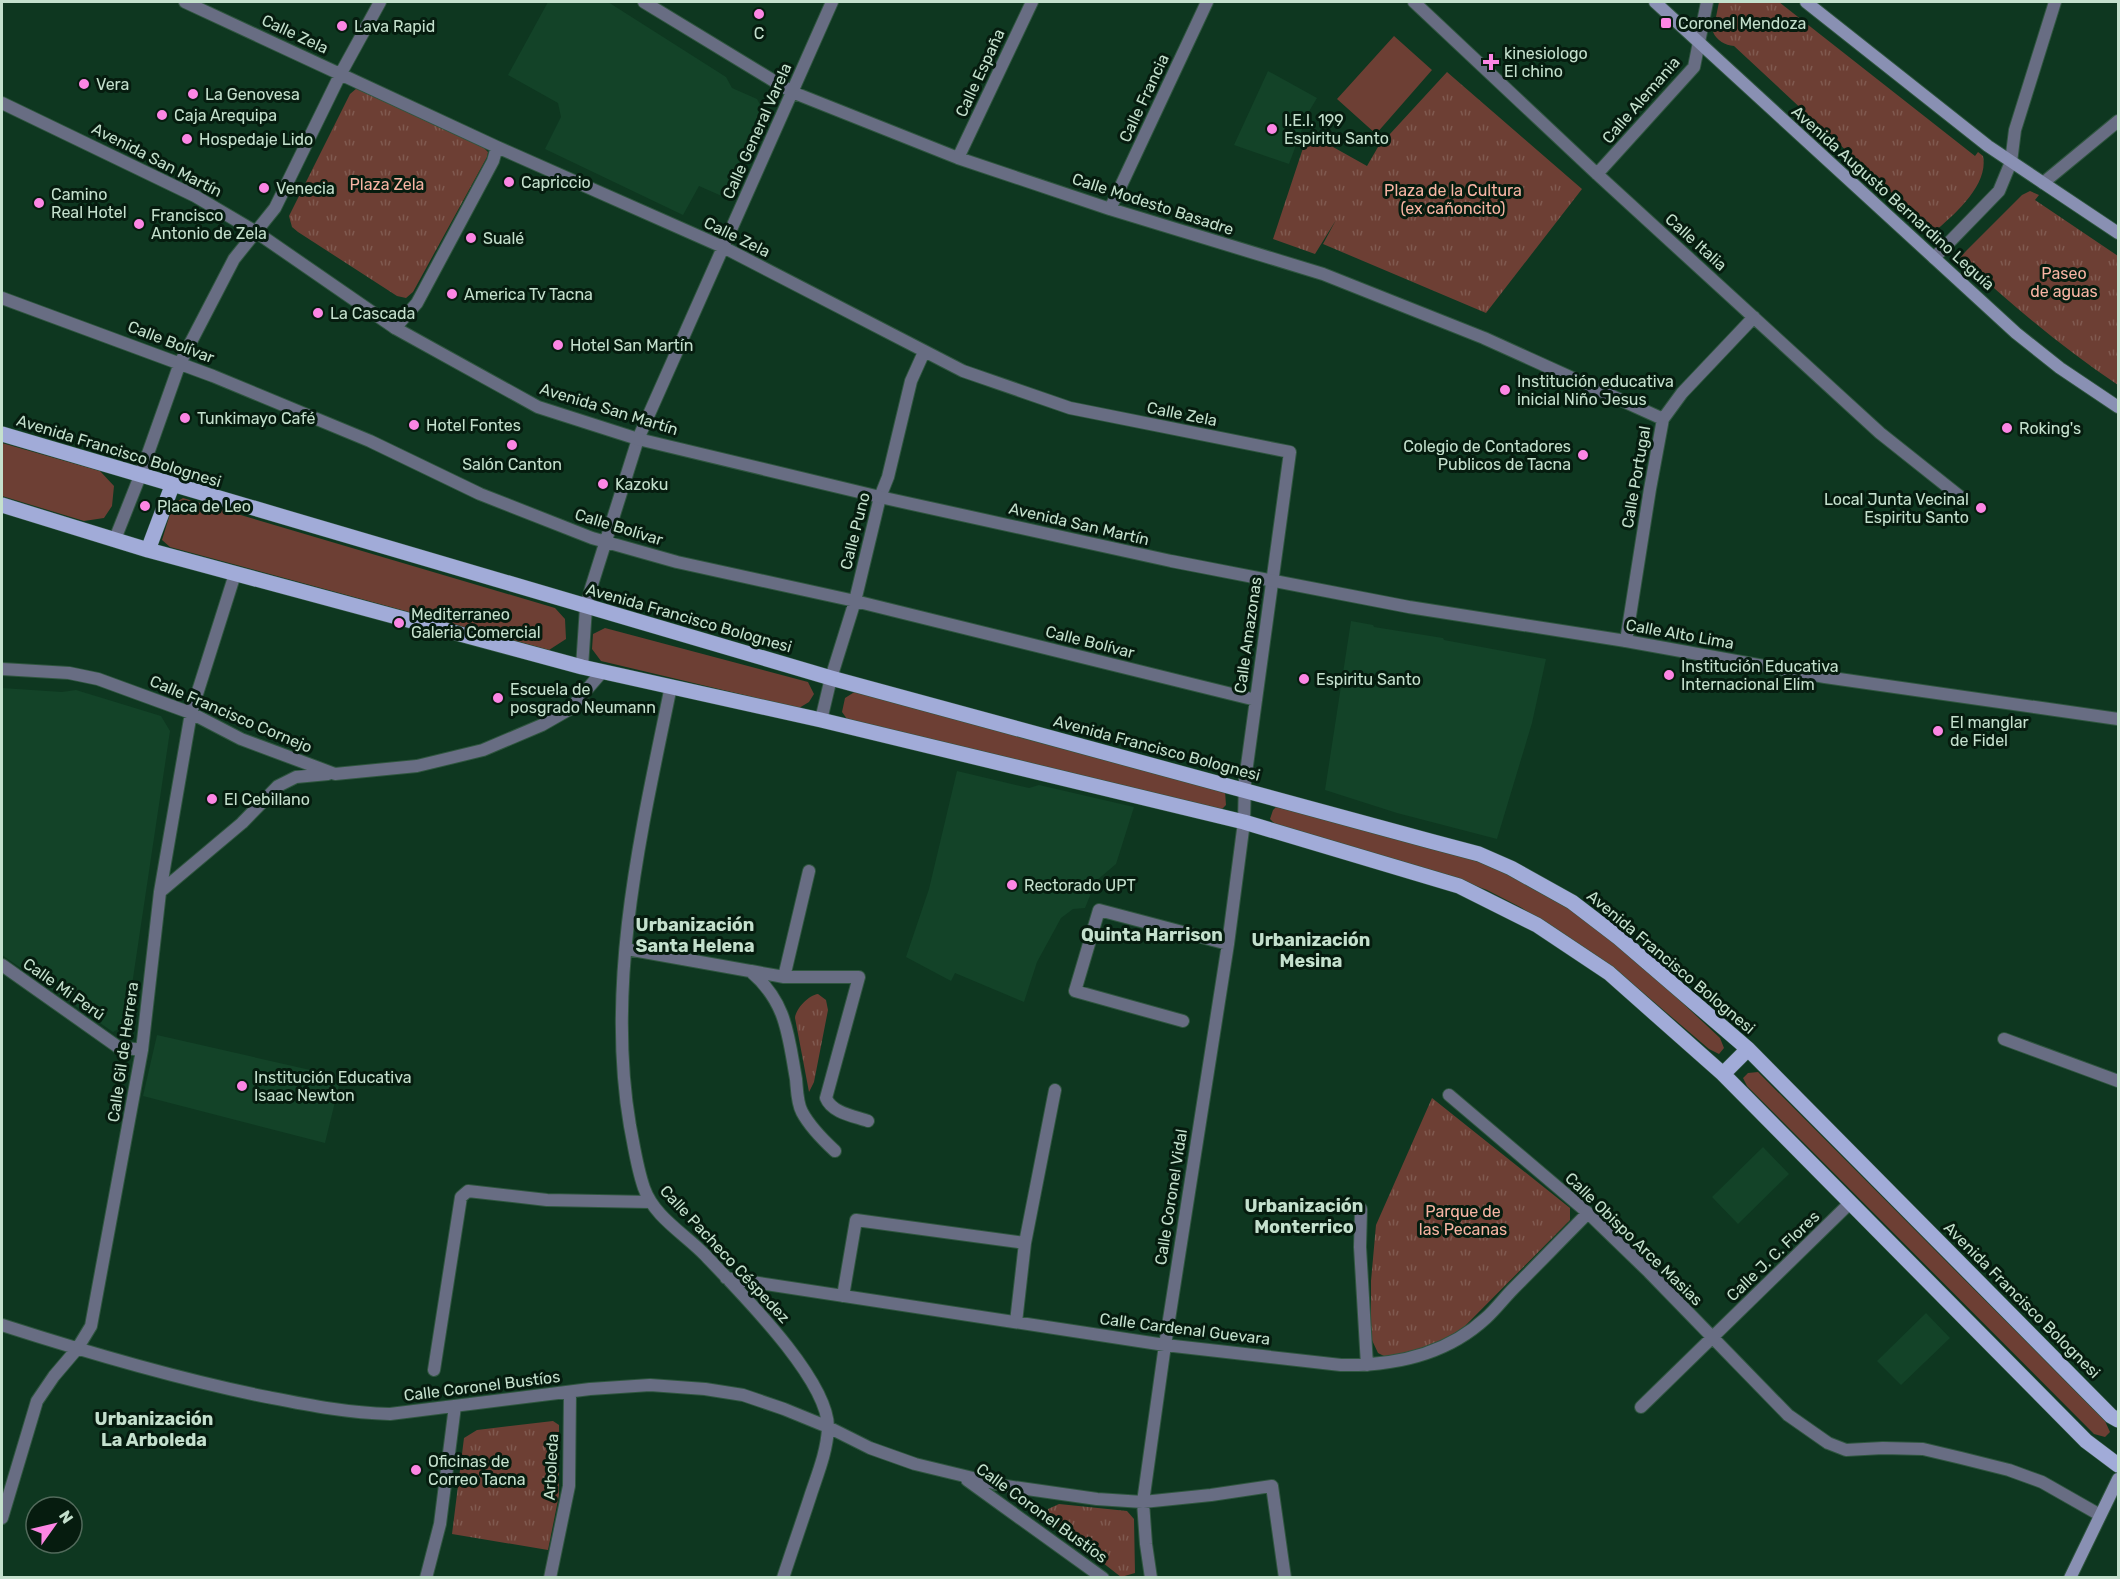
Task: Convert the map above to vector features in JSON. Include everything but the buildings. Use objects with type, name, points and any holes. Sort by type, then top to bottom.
[{"type":"main road","name":"Avenida Augusto Bernardino Leguía","points":[[1655,2],[2025,340],[2060,368],[2118,407]]},
{"type":"main road","points":[[1806,2],[2011,162],[2118,233]]},
{"type":"main road","name":"Avenida Francisco Bolognesi","points":[[2,434],[172,486],[831,678],[1479,854],[1511,868],[1542,884],[1596,919],[1748,1049],[2111,1416],[2118,1420]]},
{"type":"main road","points":[[148,550],[172,486]]},
{"type":"main road","points":[[2,505],[148,550],[582,667],[821,720],[1244,822],[1459,886],[1498,904],[1546,931],[1609,973],[1723,1074],[2086,1441],[2118,1465]]},
{"type":"main road","points":[[1723,1074],[1748,1049]]},
{"type":"main road","points":[[2070,1578],[2118,1479]]},
{"type":"street","name":"Calle Zela","points":[[184,2],[497,147],[723,247],[963,371],[1070,408],[1290,452]]},
{"type":"street","points":[[115,539],[141,476],[180,363],[234,259],[275,208],[341,73],[380,2]]},
{"type":"street","name":"Calle Modesto Basadre","points":[[644,2],[792,92],[958,158],[1110,209],[1323,274],[1484,338],[1663,419]]},
{"type":"street","name":"Calle General Varela","points":[[582,667],[586,607],[638,439],[832,2]]},
{"type":"street","name":"Calle España","points":[[958,158],[1032,2]]},
{"type":"street","name":"Calle Francia","points":[[1110,209],[1207,2]]},
{"type":"street","name":"Calle Italia","points":[[1414,2],[1597,174],[1880,433],[1962,499]]},
{"type":"street","name":"Calle Alemania","points":[[1597,174],[1694,67],[1707,2]]},
{"type":"street","points":[[1934,258],[1999,191],[2011,162],[2015,130],[2055,2]]},
{"type":"street","name":"Avenida San Martín","points":[[2,103],[195,195],[256,232],[395,328],[538,407],[638,439],[1171,561],[1272,580]]},
{"type":"street","points":[[2043,183],[2118,121]]},
{"type":"street","points":[[395,328],[417,303],[493,161],[497,147]]},
{"type":"street","name":"Calle Bolívar","points":[[2,298],[180,363],[370,441],[480,494],[592,538],[677,562],[855,601],[1256,700]]},
{"type":"street","name":"Calle Portugal","points":[[1626,641],[1663,419],[1682,393],[1754,317]]},
{"type":"street","name":"Calle Puno","points":[[821,720],[831,678],[855,601],[880,496],[888,477],[911,381],[924,352]]},
{"type":"street","name":"Calle Amazonas","points":[[1244,822],[1244,791],[1290,452]]},
{"type":"street","name":"Calle Gil de Herrera","points":[[2,1518],[37,1401],[77,1349],[91,1326],[142,1050],[160,892],[191,713],[235,574]]},
{"type":"street","name":"Calle Alto Lima","points":[[1272,580],[1409,607],[1626,641],[1825,676],[2118,719]]},
{"type":"street","name":"Calle Francisco Cornejo","points":[[2,669],[69,673],[98,678],[191,713],[241,739],[335,774],[417,766],[483,750],[542,725],[570,709],[602,672]]},
{"type":"street","name":"Calle Pacheco Céspedez","points":[[671,686],[638,847],[627,949],[622,1041],[627,1104],[636,1157],[643,1187],[650,1203],[763,1316],[804,1371],[825,1408],[828,1427],[825,1452],[783,1578]]},
{"type":"street","points":[[160,892],[242,823],[278,786],[296,777],[335,774]]},
{"type":"street","name":"Calle Coronel Vidal","points":[[1151,1578],[1143,1502],[1165,1345],[1228,944],[1244,822]]},
{"type":"street","points":[[784,977],[809,871]]},
{"type":"street","points":[[1183,1021],[1075,991],[1099,910],[1228,944]]},
{"type":"street","points":[[627,949],[784,977],[860,977],[826,1098],[833,1108],[868,1121]]},
{"type":"street","name":"Calle Mi Perú","points":[[2,965],[118,1047],[142,1050]]},
{"type":"street","points":[[750,971],[765,983],[778,1002],[785,1022],[801,1110],[815,1132],[835,1151]]},
{"type":"street","points":[[2004,1039],[2118,1082]]},
{"type":"street","points":[[1016,1322],[1025,1243],[1055,1090]]},
{"type":"street","name":"Calle Obispo Arce Masias","points":[[1449,1095],[1588,1213],[1649,1272],[1788,1415],[1828,1443],[1846,1450],[1923,1449],[2009,1470],[2042,1482],[2100,1515]]},
{"type":"street","points":[[434,1370],[461,1197],[468,1191],[547,1200],[650,1203]]},
{"type":"street","name":"Calle J. C. Flores","points":[[1641,1407],[1850,1203]]},
{"type":"street","points":[[1361,1209],[1360,1247],[1367,1365]]},
{"type":"street","name":"Calle Cardenal Guevara","points":[[726,1278],[1165,1345],[1341,1365],[1367,1365],[1411,1359],[1432,1352],[1468,1332],[1498,1307],[1588,1213]]},
{"type":"street","points":[[843,1296],[856,1220],[1025,1243]]},
{"type":"street","name":"Calle Coronel Bustíos","points":[[2,1325],[77,1349],[229,1389],[362,1413],[390,1414],[570,1392],[650,1385],[705,1389],[743,1395],[828,1427],[870,1448],[915,1464],[1051,1493],[1143,1502],[1272,1486],[1285,1578]]},
{"type":"street","name":"Arboleda","points":[[549,1578],[569,1486],[570,1392]]},
{"type":"street","points":[[426,1578],[440,1524],[455,1406]]},
{"type":"street","name":"Calle Coronel Bustíos","points":[[961,1475],[1103,1578]]},
{"type":"shaded area","points":[[548,2],[608,2],[726,77],[732,88],[757,99],[763,110],[724,197],[699,186],[683,215],[545,149],[561,117],[558,103],[508,75]]},
{"type":"shaded area","name":"I.E.I. 199 Espiritu Santo","points":[[1268,71],[1317,98],[1308,113],[1289,164],[1234,145]]},
{"type":"shaded area","points":[[1351,621],[1546,659],[1532,723],[1497,839],[1397,813],[1325,790]]},
{"type":"shaded area","points":[[2,688],[62,692],[76,690],[161,716],[170,731],[126,1025],[113,1032],[2,955]]},
{"type":"shaded area","name":"Rectorado UPT","points":[[957,771],[1029,788],[1039,785],[1134,807],[1116,864],[1096,881],[1085,908],[1073,909],[1061,918],[1037,962],[1024,1002],[955,973],[951,981],[906,957],[929,889]]},
{"type":"shaded area","name":"Institución Educativa Isaac Newton","points":[[157,1035],[341,1077],[325,1143],[143,1096]]},
{"type":"shaded area","points":[[1763,1147],[1789,1174],[1738,1224],[1712,1197]]},
{"type":"shaded area","points":[[1926,1313],[1950,1338],[1901,1385],[1877,1361]]},
{"type":"green space","points":[[1719,2],[1779,2],[1975,156],[1978,152],[1983,156],[1981,178],[1960,208],[1934,232],[1930,233],[1923,228],[1925,224],[1734,46],[1724,44],[1717,38],[1713,32]]},
{"type":"green space","points":[[1394,36],[1432,70],[1376,134],[1337,99]]},
{"type":"green space","name":"Plaza de la Cultura (ex cañoncito)","points":[[1447,72],[1582,189],[1486,313],[1323,244],[1336,220],[1315,254],[1273,239],[1308,133],[1367,166],[1378,147]]},
{"type":"green space","name":"Plaza Zela","points":[[357,88],[482,146],[488,152],[413,292],[406,298],[397,296],[298,232],[292,227],[289,216],[350,94]]},
{"type":"green space","name":"Paseo de aguas","points":[[2030,191],[2039,195],[2035,200],[2118,256],[2118,385],[2079,358],[1969,266],[1965,270],[1960,258],[2022,195]]},
{"type":"green space","points":[[2,443],[100,471],[114,486],[112,506],[104,518],[84,521],[2,496]]},
{"type":"green space","points":[[183,498],[555,608],[565,619],[566,639],[549,650],[170,547],[162,540],[173,504]]},
{"type":"green space","points":[[605,628],[808,682],[814,694],[809,702],[799,708],[601,661],[592,649],[593,634]]},
{"type":"green space","points":[[856,691],[1225,791],[1226,805],[1219,812],[847,719],[842,712],[845,698]]},
{"type":"green space","points":[[1276,807],[1451,853],[1485,864],[1533,886],[1583,918],[1631,956],[1720,1038],[1724,1048],[1719,1054],[1709,1049],[1619,972],[1522,908],[1487,890],[1450,876],[1275,824],[1270,819]]},
{"type":"green space","points":[[818,994],[826,1000],[828,1010],[814,1082],[809,1092],[795,1018],[804,1003]]},
{"type":"green space","points":[[1758,1072],[2105,1421],[2110,1432],[2105,1437],[2094,1434],[1747,1086],[1743,1078],[1748,1073]]},
{"type":"green space","name":"Parque de las Pecanas","points":[[1432,1098],[1570,1208],[1570,1220],[1465,1326],[1438,1345],[1390,1359],[1378,1353],[1371,1338],[1371,1281],[1376,1225]]},
{"type":"green space","points":[[553,1421],[559,1425],[559,1495],[548,1550],[452,1534],[464,1438],[477,1430]]},
{"type":"green space","points":[[1059,1504],[1127,1511],[1134,1519],[1135,1573],[1121,1577],[1048,1520],[1048,1509]]},
{"type":"place","name":"C","points":[[759,14]]},
{"type":"place","name":"Coronel Mendoza","points":[[1666,23]]},
{"type":"place","name":"Lava Rapid","points":[[342,26]]},
{"type":"place","name":"kinesiologo El chino","points":[[1491,62]]},
{"type":"place","name":"Vera","points":[[84,84]]},
{"type":"place","name":"La Genovesa","points":[[193,94]]},
{"type":"place","name":"Caja Arequipa","points":[[162,115]]},
{"type":"place","name":"I.E.I. 199 Espiritu Santo","points":[[1272,129]]},
{"type":"place","name":"Hospedaje Lido","points":[[187,139]]},
{"type":"place","name":"Capriccio","points":[[509,182]]},
{"type":"place","name":"Venecia","points":[[264,188]]},
{"type":"place","name":"Camino Real Hotel","points":[[39,203]]},
{"type":"place","name":"Francisco Antonio de Zela","points":[[139,224]]},
{"type":"place","name":"Sualé","points":[[471,238]]},
{"type":"place","name":"America Tv Tacna","points":[[452,294]]},
{"type":"place","name":"La Cascada","points":[[318,313]]},
{"type":"place","name":"Hotel San Martín","points":[[558,345]]},
{"type":"place","name":"Institución educativa inicial Niño Jesus","points":[[1505,390]]},
{"type":"place","name":"Tunkimayo Café","points":[[185,418]]},
{"type":"place","name":"Hotel Fontes","points":[[414,425]]},
{"type":"place","name":"Roking's","points":[[2007,428]]},
{"type":"place","name":"Salón Canton","points":[[512,445]]},
{"type":"place","name":"Colegio de Contadores Publicos de Tacna","points":[[1583,455]]},
{"type":"place","name":"Kazoku","points":[[603,484]]},
{"type":"place","name":"Placa de Leo","points":[[145,506]]},
{"type":"place","name":"Local Junta Vecinal Espiritu Santo","points":[[1981,508]]},
{"type":"place","name":"Mediterraneo Galeria Comercial","points":[[399,623]]},
{"type":"place","name":"Institución Educativa Internacional Elim","points":[[1669,675]]},
{"type":"place","name":"Espiritu Santo","points":[[1304,679]]},
{"type":"place","name":"Escuela de posgrado Neumann","points":[[498,698]]},
{"type":"place","name":"El manglar de Fidel","points":[[1938,731]]},
{"type":"place","name":"El Cebillano","points":[[212,799]]},
{"type":"place","name":"Rectorado UPT","points":[[1012,885]]},
{"type":"place","name":"Institución Educativa Isaac Newton","points":[[242,1086]]},
{"type":"place","name":"Oficinas de Correo Tacna","points":[[416,1470]]},
{"type":"district","name":"Urbanización Santa Helena","points":[[695,935]]},
{"type":"district","name":"Quinta Harrison","points":[[1152,935]]},
{"type":"district","name":"Urbanización Mesina","points":[[1311,950]]},
{"type":"district","name":"Urbanización Monterrico","points":[[1304,1216]]},
{"type":"district","name":"Urbanización La Arboleda","points":[[154,1429]]}]
